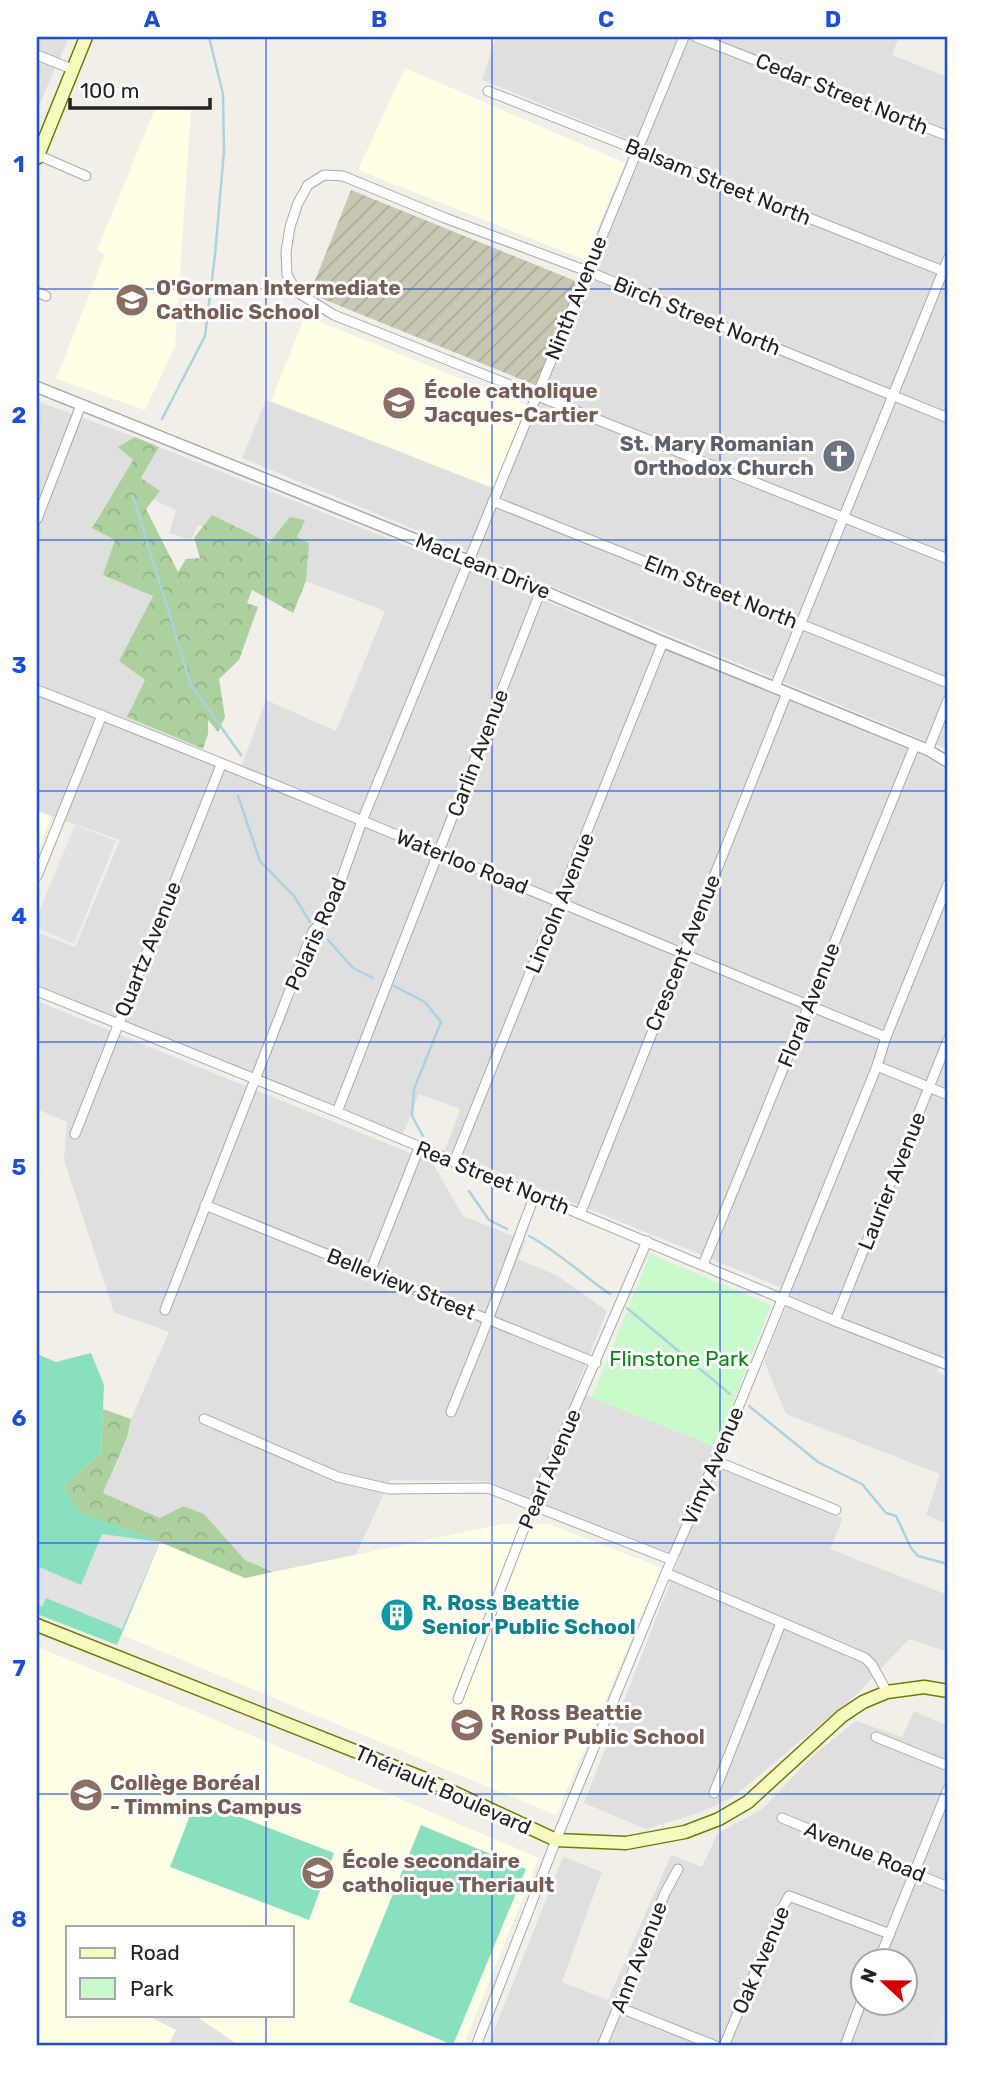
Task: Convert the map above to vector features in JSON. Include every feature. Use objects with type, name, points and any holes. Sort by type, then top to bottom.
[{"type":"main road","points":[[37,157],[86,37]]},
{"type":"main road","name":"Thériault Boulevard","points":[[37,1625],[423,1778],[556,1840],[626,1843],[685,1832],[719,1819],[748,1802],[842,1716],[863,1702],[887,1692],[924,1688],[948,1691]]},
{"type":"street","name":"Ninth Avenue","points":[[469,560],[684,37]]},
{"type":"street","name":"Cedar Street North","points":[[696,37],[948,136]]},
{"type":"street","points":[[37,55],[72,69]]},
{"type":"street","name":"Balsam Street North","points":[[488,91],[946,272]]},
{"type":"street","points":[[37,157],[86,176]]},
{"type":"street","name":"Birch Street North","points":[[948,418],[587,271],[445,218],[343,176],[324,175],[308,185],[298,203],[290,227],[286,252],[287,275],[297,292],[334,315],[948,558]]},
{"type":"street","points":[[775,687],[946,272],[948,259]]},
{"type":"street","name":"MacLean Drive","points":[[37,387],[469,560],[928,750]]},
{"type":"street","points":[[37,519],[81,405]]},
{"type":"street","name":"Elm Street North","points":[[493,501],[948,683]]},
{"type":"street","name":"Polaris Road","points":[[164,1310],[313,931],[329,914],[362,821],[469,560]]},
{"type":"street","name":"Carlin Avenue","points":[[337,1112],[541,590]]},
{"type":"street","name":"Lincoln Avenue","points":[[454,1162],[663,642]]},
{"type":"street","name":"Waterloo Road","points":[[37,690],[439,852],[681,955],[886,1037]]},
{"type":"street","name":"Crescent Avenue","points":[[580,1214],[787,693]]},
{"type":"street","points":[[948,699],[928,750],[948,762]]},
{"type":"street","points":[[37,876],[102,715]]},
{"type":"street","name":"Floral Avenue","points":[[703,1265],[915,745]]},
{"type":"street","name":"Quartz Avenue","points":[[75,1134],[222,765]]},
{"type":"street","name":"Vimy Avenue","points":[[476,2046],[556,1840],[666,1573],[716,1461],[948,884]]},
{"type":"street","name":"Rea Street North","points":[[37,991],[337,1112],[781,1299],[948,1366]]},
{"type":"street","name":"Laurier Avenue","points":[[835,1321],[948,1040]]},
{"type":"street","points":[[877,1066],[948,1096]]},
{"type":"street","points":[[370,1272],[419,1148]]},
{"type":"street","points":[[451,1412],[535,1194]]},
{"type":"street","name":"Belleview Street","points":[[205,1205],[596,1363]]},
{"type":"street","name":"Pearl Avenue","points":[[458,1699],[533,1505],[647,1241]]},
{"type":"street","points":[[204,1419],[338,1477],[389,1489],[488,1488],[672,1560]]},
{"type":"street","points":[[716,1461],[836,1510]]},
{"type":"street","points":[[666,1573],[864,1658],[872,1665],[887,1692]]},
{"type":"street","points":[[714,1793],[781,1623]]},
{"type":"street","points":[[876,1737],[948,1766]]},
{"type":"street","points":[[885,1946],[948,1789]]},
{"type":"street","name":"Avenue Road","points":[[782,1818],[948,1887]]},
{"type":"street","name":"Ann Avenue","points":[[602,2046],[665,1893],[678,1868]]},
{"type":"street","name":"Oak Avenue","points":[[724,2046],[780,1910],[789,1896],[890,1934]]},
{"type":"street","points":[[618,2007],[716,2046]]},
{"type":"street","points":[[845,2046],[857,2016]]},
{"type":"shaded area","points":[[37,37],[69,37],[37,110]]},
{"type":"shaded area","points":[[496,37],[899,37],[892,55],[948,77],[948,750],[242,458],[266,400],[495,488],[635,142],[482,80]]},
{"type":"shaded area","points":[[405,68],[625,163],[585,260],[358,170]]},
{"type":"shaded area","name":"O'Gorman Intermediate Catholic School","points":[[155,109],[191,110],[175,347],[145,410],[56,379],[105,254],[97,250]]},
{"type":"shaded area","points":[[351,190],[583,284],[540,387],[318,297],[312,288]]},
{"type":"shaded area","name":"École catholique Jacques-Cartier","points":[[305,316],[527,405],[495,489],[271,401]]},
{"type":"shaded area","points":[[37,401],[135,437],[119,447],[133,460],[92,527],[115,539],[104,575],[153,595],[120,661],[145,680],[127,717],[241,767],[266,700],[336,731],[385,611],[306,581],[307,565],[241,539],[198,525],[191,540],[169,533],[176,510],[134,491],[159,447],[713,668],[926,757],[948,771],[948,1339],[937,1372],[948,1377],[948,1524],[926,1515],[940,1474],[786,1414],[764,1361],[792,1292],[445,1150],[460,1109],[419,1094],[403,1134],[37,986],[37,932],[75,947],[120,840],[37,811]]},
{"type":"shaded area","points":[[37,811],[51,816],[37,854]]},
{"type":"shaded area","points":[[75,825],[116,841],[74,944],[37,928],[37,917]]},
{"type":"shaded area","points":[[37,1001],[432,1162],[463,1216],[526,1241],[518,1259],[558,1276],[607,1311],[575,1391],[716,1447],[710,1465],[843,1518],[830,1549],[948,1595],[948,1652],[909,1639],[858,1693],[732,1798],[698,1813],[646,1829],[584,1803],[680,1557],[486,1481],[390,1480],[356,1555],[273,1572],[245,1560],[183,1506],[160,1518],[103,1493],[128,1437],[131,1419],[169,1332],[114,1312],[64,1160],[67,1122],[37,1109]]},
{"type":"shaded area","name":"R Ross Beattie Senior Public School","points":[[503,1524],[549,1524],[662,1568],[556,1815],[122,1635],[160,1542],[245,1578]]},
{"type":"shaded area","points":[[102,1534],[160,1542],[122,1629],[46,1598],[42,1607],[37,1604],[37,1566],[81,1585]]},
{"type":"shaded area","name":"École secondaire catholique Theriault","points":[[37,1647],[539,1858],[463,2046],[37,2046]]},
{"type":"shaded area","points":[[914,1711],[948,1726],[948,2046],[488,2046],[563,1857],[602,1872],[562,1982],[608,2000],[671,1855],[702,1867],[717,1834],[762,1809],[818,1751],[856,1721],[902,1737]]},
{"type":"shaded area","points":[[948,1999],[948,2046],[947,2046],[931,2040]]},
{"type":"shaded area","points":[[148,2016],[195,2016],[240,2046],[168,2046],[176,2030]]},
{"type":"green space","points":[[135,437],[159,447],[141,478],[160,491],[146,509],[178,572],[186,559],[200,558],[194,538],[212,515],[269,543],[290,517],[305,520],[297,537],[309,543],[306,581],[293,613],[252,590],[247,603],[258,607],[239,660],[219,679],[225,717],[218,732],[208,720],[208,734],[203,749],[127,717],[145,680],[119,661],[153,596],[103,575],[115,540],[92,528],[133,460],[118,447]]},
{"type":"green space","name":"Flinstone Park","points":[[650,1254],[771,1305],[716,1447],[592,1398]]},
{"type":"green space","points":[[91,1353],[104,1385],[101,1453],[64,1486],[78,1511],[160,1542],[117,1645],[37,1614],[37,1354],[56,1362]]},
{"type":"green space","points":[[103,1409],[131,1419],[127,1438],[103,1493],[160,1518],[183,1506],[204,1514],[245,1560],[273,1572],[245,1578],[160,1542],[78,1512],[64,1486],[101,1453]]},
{"type":"green space","points":[[196,1800],[334,1853],[309,1920],[170,1867]]},
{"type":"green space","points":[[421,1825],[526,1869],[453,2045],[349,2002]]},
{"type":"waterway","points":[[162,419],[205,336],[215,255],[224,151],[223,94],[209,37]]},
{"type":"waterway","points":[[133,496],[191,685],[241,755]]},
{"type":"waterway","points":[[238,796],[260,861],[294,896],[310,922]]},
{"type":"waterway","points":[[328,940],[353,968],[373,978]]},
{"type":"waterway","points":[[394,986],[425,1002],[441,1022],[414,1089],[412,1116],[423,1136]]},
{"type":"waterway","points":[[469,1191],[489,1220],[507,1229]]},
{"type":"waterway","points":[[529,1236],[610,1294]]},
{"type":"waterway","points":[[627,1308],[730,1394]]},
{"type":"waterway","points":[[749,1406],[818,1462],[862,1484],[886,1513],[896,1516],[911,1548],[918,1556],[948,1564]]},
{"type":"place","name":"O'Gorman Intermediate Catholic School","points":[[132,300]]},
{"type":"place","name":"École catholique Jacques-Cartier","points":[[399,403]]},
{"type":"place","name":"St. Mary Romanian Orthodox Church","points":[[839,456]]},
{"type":"place","name":"R. Ross Beattie Senior Public School","points":[[397,1615]]},
{"type":"place","name":"R Ross Beattie Senior Public School","points":[[467,1725]]},
{"type":"place","name":"Collège Boréal - Timmins Campus","points":[[86,1795]]},
{"type":"place","name":"École secondaire catholique Theriault","points":[[318,1873]]}]
